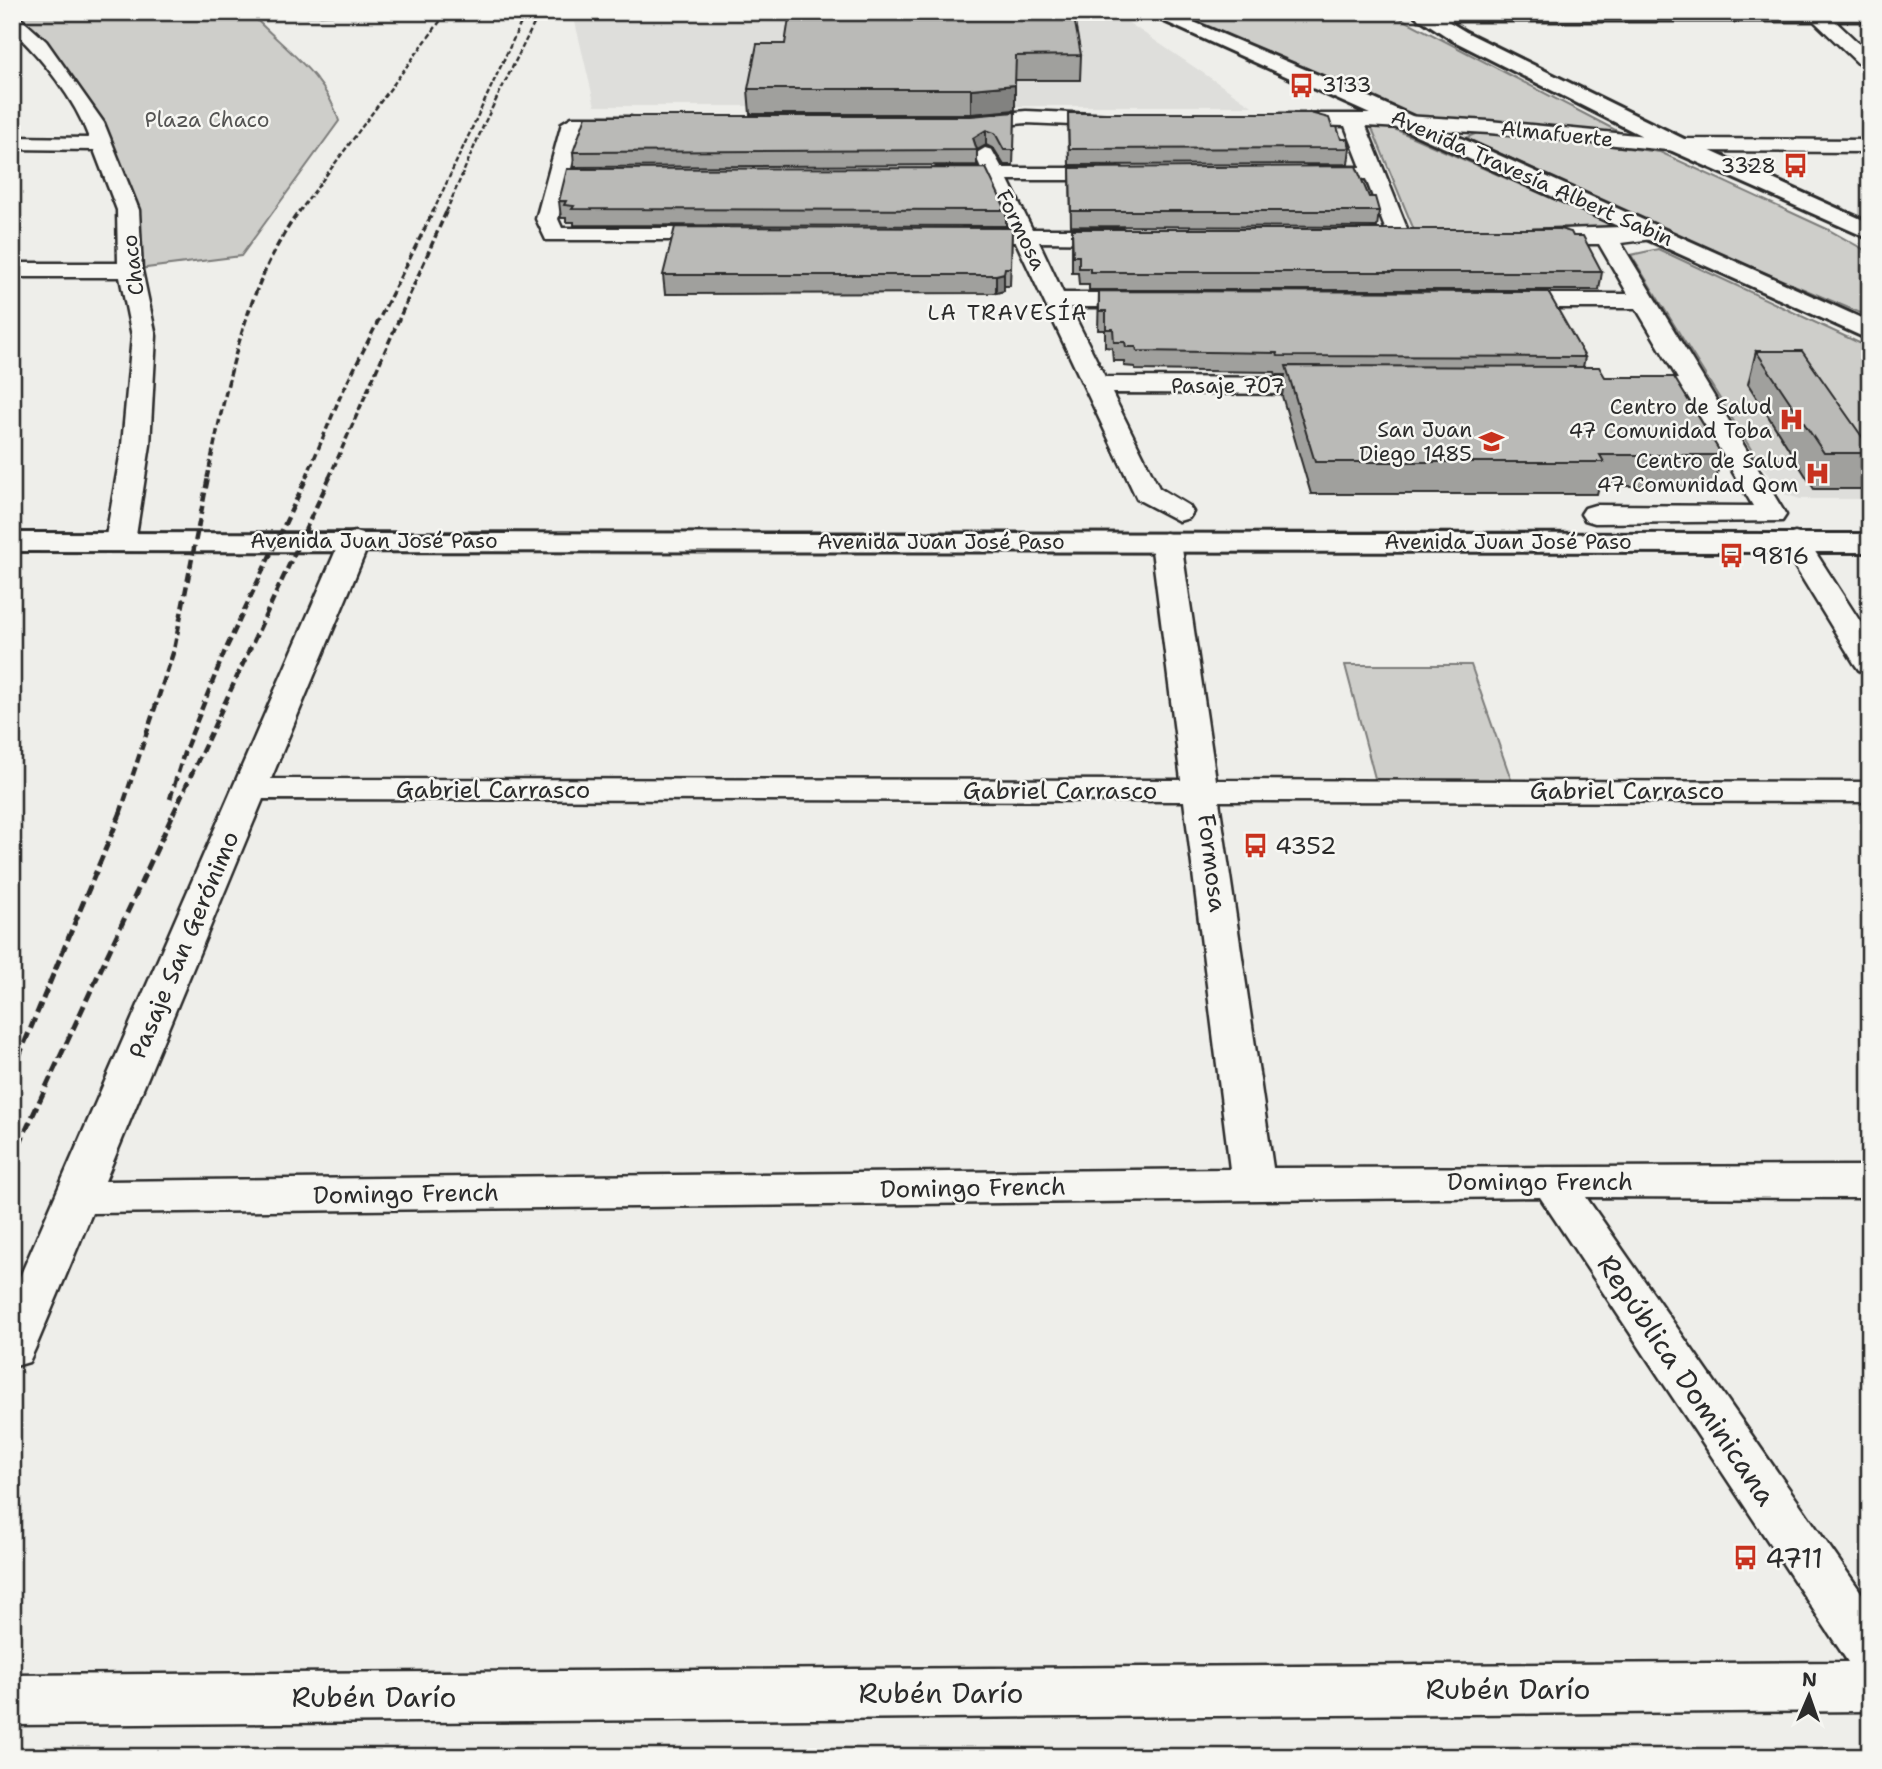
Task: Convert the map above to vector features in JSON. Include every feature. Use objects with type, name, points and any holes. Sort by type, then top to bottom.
[{"type":"main road","name":"Avenida Travesía Albert Sabin","points":[[1153,12],[1414,124],[1870,332]]},
{"type":"main road","points":[[1422,14],[1483,49],[1678,145],[1870,232]]},
{"type":"main road","name":"Avenida Juan José Paso","points":[[12,542],[355,541],[1172,527],[1618,542],[1870,542]]},
{"type":"street","points":[[1422,14],[1870,16]]},
{"type":"street","points":[[1816,14],[1870,64]]},
{"type":"street","name":"Chaco","points":[[12,20],[39,45],[93,123],[128,210],[130,270],[144,336],[136,445],[120,542]]},
{"type":"street","points":[[944,123],[1026,117],[1139,121]]},
{"type":"street","name":"Almafuerte","points":[[1259,120],[1353,120],[1489,127],[1678,145],[1870,146]]},
{"type":"street","points":[[1353,120],[1399,236]]},
{"type":"street","points":[[655,123],[572,123],[547,219],[554,235],[747,235]]},
{"type":"street","name":"Formosa","points":[[971,123],[1147,493],[1172,527],[1254,1185]]},
{"type":"street","points":[[12,143],[102,144]]},
{"type":"street","points":[[1293,173],[1374,173]]},
{"type":"street","points":[[913,174],[1143,174]]},
{"type":"street","points":[[560,176],[587,176]]},
{"type":"street","points":[[1510,237],[1606,237],[1652,233]]},
{"type":"street","points":[[941,235],[1149,236]]},
{"type":"street","points":[[1372,236],[1427,237]]},
{"type":"street","points":[[1606,237],[1772,515],[1595,514],[1618,542]]},
{"type":"street","points":[[12,270],[130,270]]},
{"type":"street","points":[[1055,300],[1179,300]]},
{"type":"street","points":[[1480,300],[1644,301]]},
{"type":"street","name":"Pasaje 707","points":[[1096,385],[1361,386]]},
{"type":"street","points":[[1598,387],[1696,387]]},
{"type":"street","name":"Pasaje San Gerónimo","points":[[12,1349],[355,541]]},
{"type":"street","points":[[1795,542],[1870,663]]},
{"type":"street","name":"Gabriel Carrasco","points":[[250,789],[1870,792]]},
{"type":"street","name":"Domingo French","points":[[76,1197],[1552,1181],[1870,1182]]},
{"type":"street","name":"República Dominicana","points":[[1552,1181],[1870,1649]]},
{"type":"street","name":"Rubén Darío","points":[[12,1700],[1870,1686]]},
{"type":"shaded area","points":[[1126,21],[1252,106],[595,106],[575,22]]},
{"type":"shaded area","name":"Centro de Salud 47 Comunidad Qom","points":[[1757,459],[1870,459],[1870,499],[1800,499],[1781,493]]},
{"type":"green space","name":"Plaza Chaco","points":[[12,12],[400,12],[255,18],[315,77],[325,90],[339,121],[241,256],[130,270],[127,210],[94,123],[12,20]]},
{"type":"green space","points":[[1170,12],[1389,12],[1623,134],[1404,115]]},
{"type":"green space","points":[[1383,124],[1610,226],[1607,229],[1414,230],[1371,126]]},
{"type":"green space","points":[[1495,132],[1660,152],[1827,229],[1870,253],[1870,317],[1695,243],[1466,138],[1477,133]]},
{"type":"green space","points":[[1658,249],[1870,348],[1870,459],[1757,459],[1631,255]]},
{"type":"green space","points":[[1345,665],[1471,665],[1512,782],[1376,782]]},
{"type":"building","points":[[790,12],[1073,12],[1081,55],[1016,56],[1015,85],[971,89],[748,89],[757,44],[785,44]]},
{"type":"building","points":[[1015,112],[1014,150],[1004,150],[995,133],[986,130],[973,138],[977,150],[573,152],[586,116],[971,116]]},
{"type":"building","points":[[1068,113],[1310,113],[1329,118],[1332,127],[1337,127],[1341,139],[1347,139],[1350,148],[1069,149]]},
{"type":"building","points":[[1356,166],[1369,197],[1375,197],[1379,211],[1071,211],[1070,168]]},
{"type":"building","points":[[986,168],[1006,210],[572,209],[574,206],[564,205],[566,201],[559,201],[567,169]]},
{"type":"building","points":[[675,227],[1012,228],[1011,268],[1005,268],[1004,273],[996,275],[663,275]]},
{"type":"building","points":[[1072,229],[1560,229],[1571,232],[1573,236],[1583,236],[1602,272],[1090,272],[1090,268],[1079,268],[1079,256],[1073,256]]},
{"type":"building","points":[[1099,291],[1548,292],[1585,357],[1278,356],[1277,353],[1137,351],[1136,347],[1126,347],[1125,342],[1114,342],[1113,329],[1106,329],[1106,311],[1099,311]]},
{"type":"building","points":[[1756,351],[1802,351],[1870,448],[1870,453],[1824,453]]},
{"type":"building","points":[[1286,366],[1599,367],[1605,377],[1674,377],[1722,455],[1600,455],[1604,462],[1315,462]]},
{"type":"railway","points":[[299,212],[447,12]]},
{"type":"railway","points":[[433,212],[526,12]]},
{"type":"railway","points":[[446,212],[485,122],[540,12]]},
{"type":"railway","points":[[207,478],[230,374],[251,304],[281,240],[300,210]]},
{"type":"railway","points":[[329,478],[447,210]]},
{"type":"railway","points":[[306,478],[340,397],[433,212]]},
{"type":"railway","points":[[120,814],[174,650],[208,477]]},
{"type":"railway","points":[[170,799],[184,753],[224,653],[307,477]]},
{"type":"railway","points":[[173,814],[330,477]]},
{"type":"railway","points":[[12,1073],[121,812]]},
{"type":"railway","points":[[12,1160],[174,812]]},
{"type":"place","name":"3133","points":[[1302,85]]},
{"type":"place","name":"3328","points":[[1796,166]]},
{"type":"place","name":"Centro de Salud 47 Comunidad Toba","points":[[1792,419]]},
{"type":"place","name":"San Juan Diego 1485","points":[[1492,442]]},
{"type":"place","name":"Centro de Salud 47 Comunidad Qom","points":[[1818,473]]},
{"type":"place","name":"9816","points":[[1731,556]]},
{"type":"place","name":"4352","points":[[1255,846]]},
{"type":"place","name":"4711","points":[[1745,1558]]},
{"type":"district","name":"LA TRAVESÍA","points":[[1008,313]]}]
